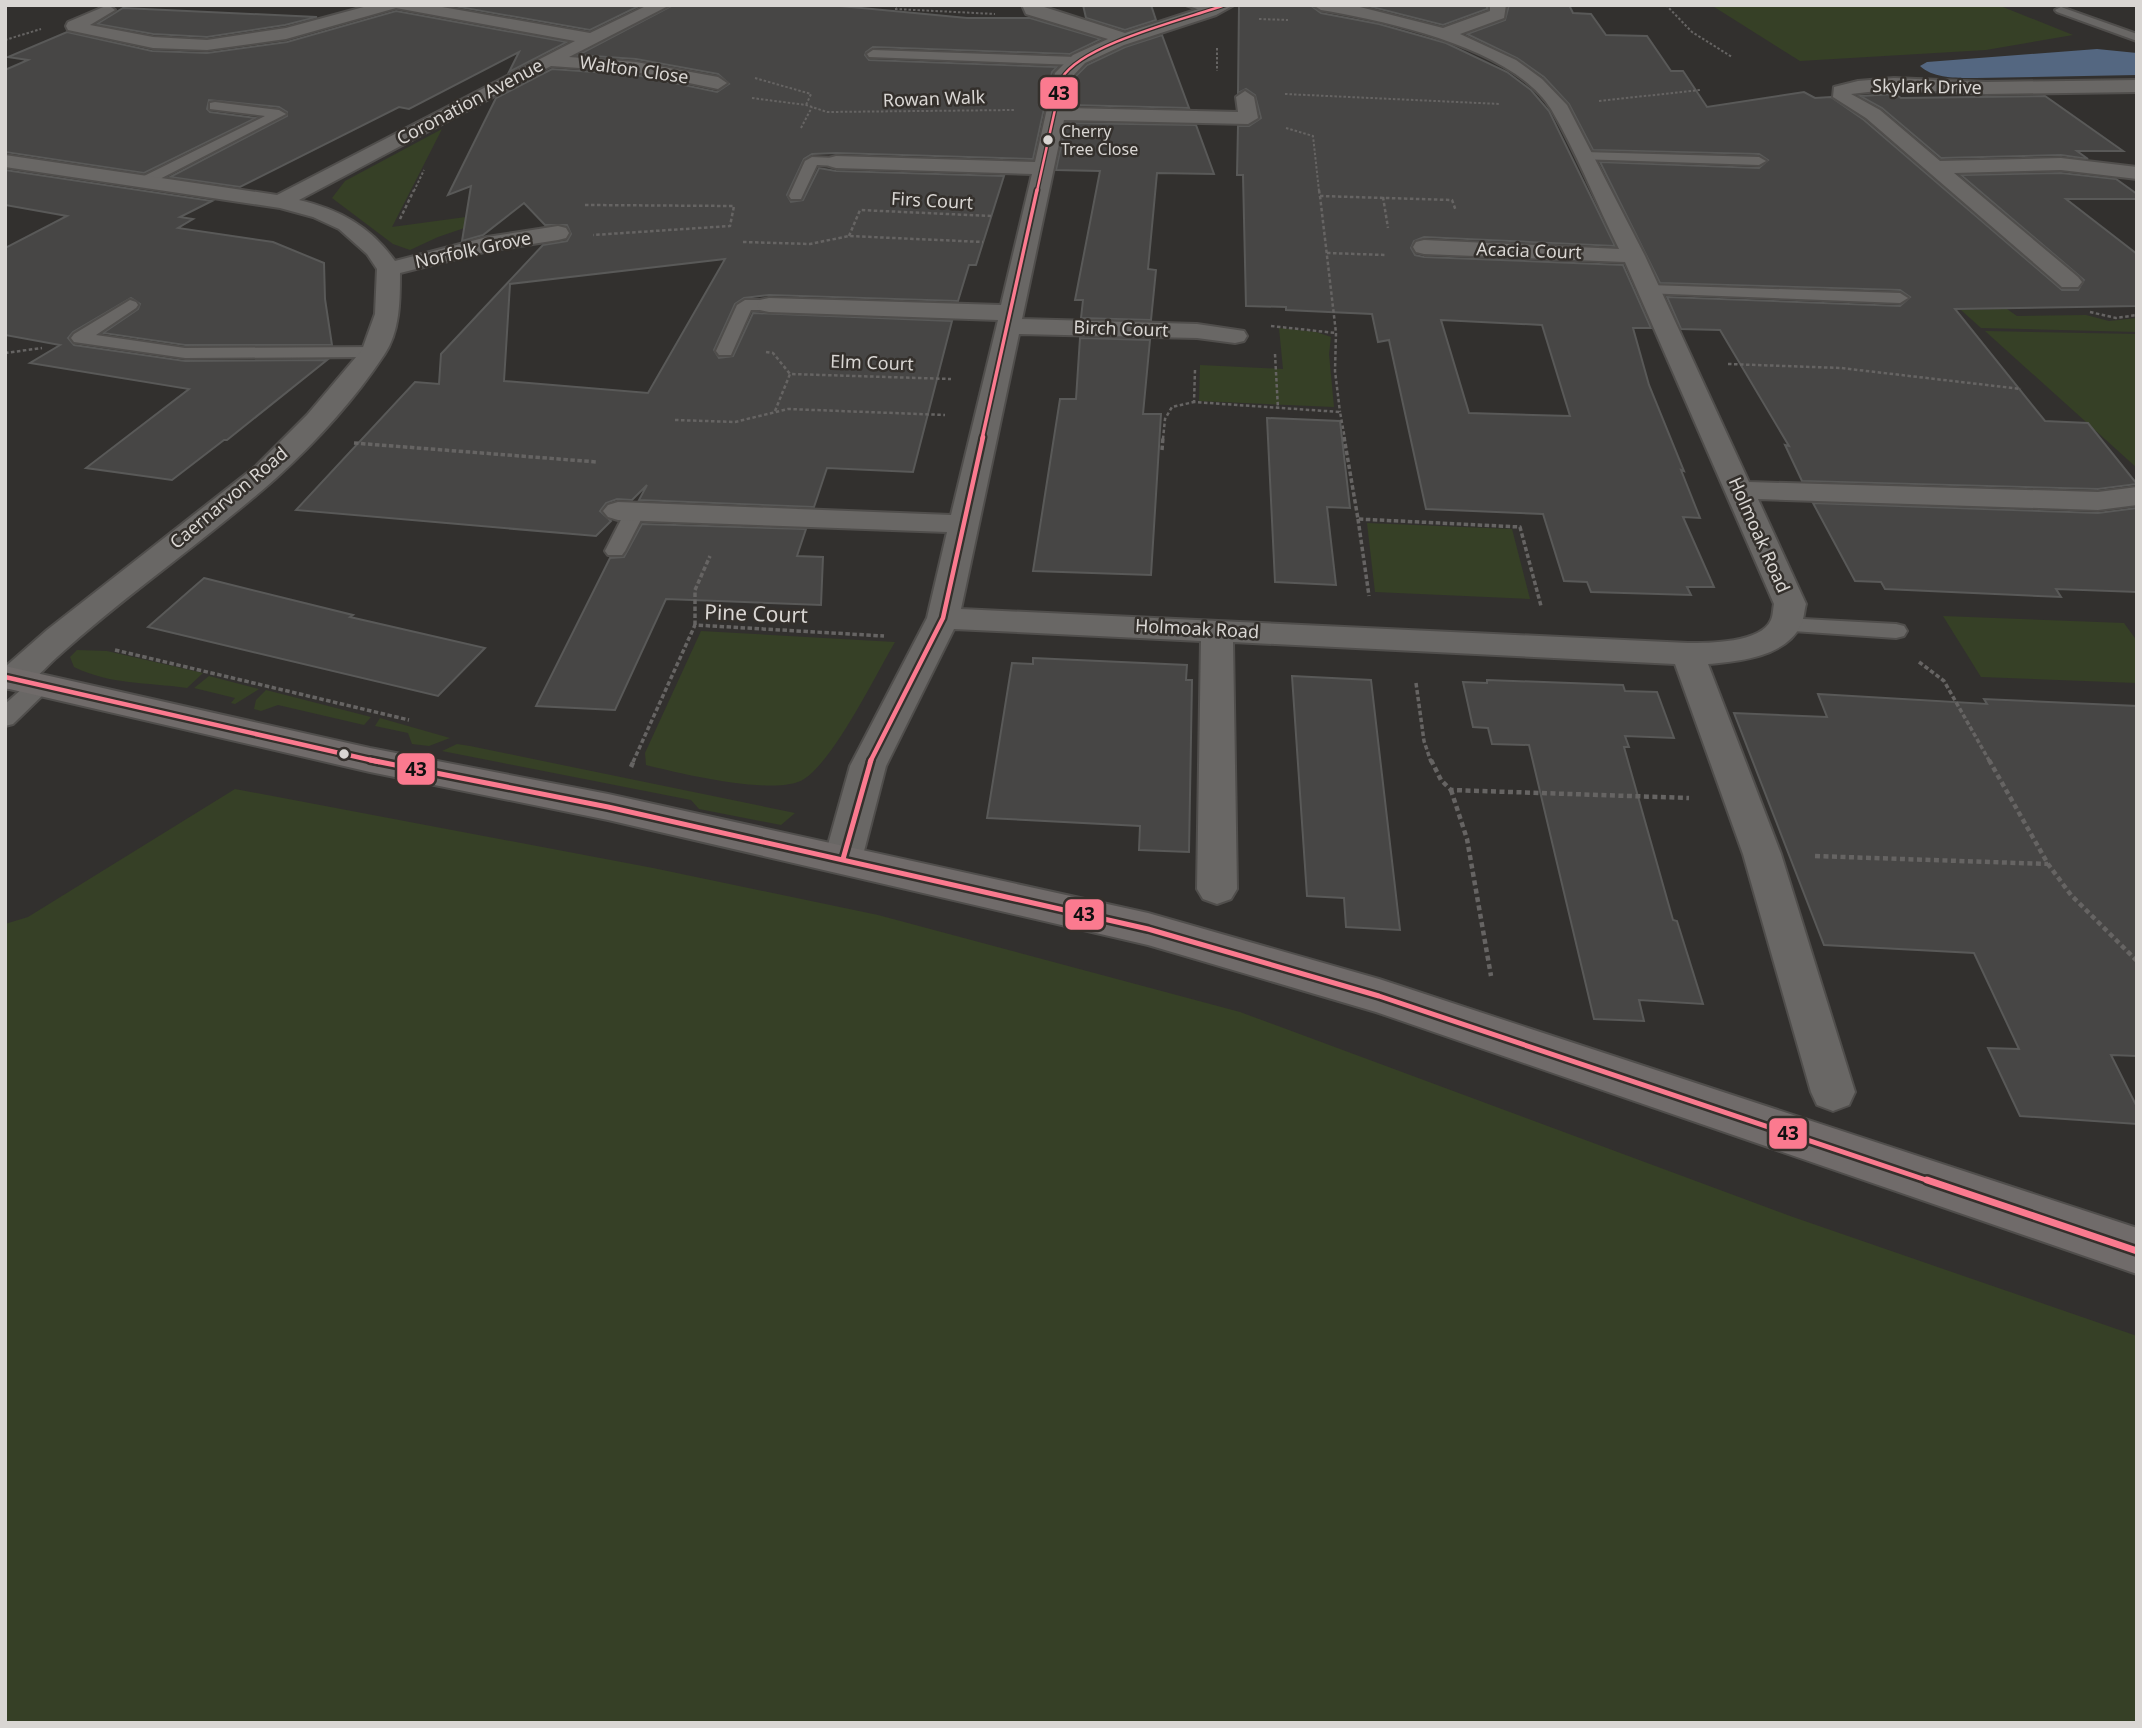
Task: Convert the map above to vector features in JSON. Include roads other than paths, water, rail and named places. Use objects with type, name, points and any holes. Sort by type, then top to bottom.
[{"type":"street","points":[[107,10],[74,26],[130,39],[180,45],[222,44],[301,30],[390,5]]},
{"type":"street","points":[[402,5],[594,39]]},
{"type":"street","name":"Coronation Avenue","points":[[280,202],[549,60],[662,5]]},
{"type":"street","points":[[1030,5],[1032,10],[1048,16],[1125,39]]},
{"type":"street","name":"Holmoak Road","points":[[937,628],[1217,630],[1688,653],[1727,652],[1763,642],[1785,625],[1790,604],[1650,290],[1559,107],[1545,89],[1520,71],[1475,46],[1443,34],[1369,14],[1321,5]]},
{"type":"street","points":[[1443,34],[1489,19],[1498,14],[1498,5]]},
{"type":"street","points":[[843,859],[868,766],[937,628],[964,524],[1057,112],[1061,78],[1068,67],[1077,61],[1125,39],[1209,7]]},
{"type":"street","name":"Walton Close","points":[[549,60],[636,67],[718,83]]},
{"type":"street","name":"Skylark Drive","points":[[2070,282],[1873,114],[1842,97],[1840,91],[1874,85],[1990,88],[2092,84],[2137,86]]},
{"type":"street","points":[[1057,112],[1248,118],[1245,97]]},
{"type":"street","points":[[5,161],[280,202],[321,212],[347,224],[375,249],[389,269]]},
{"type":"street","points":[[836,162],[1044,168]]},
{"type":"street","points":[[1934,167],[2061,164],[2137,173]]},
{"type":"street","name":"Norfolk Grove","points":[[389,269],[487,244],[558,233]]},
{"type":"street","name":"Acacia Court","points":[[1424,247],[1634,256]]},
{"type":"street","name":"Caernarvon Road","points":[[19,680],[60,637],[265,472],[299,439],[374,352],[387,314],[389,269]]},
{"type":"street","name":"Birch Court","points":[[769,305],[1197,331],[1235,336]]},
{"type":"street","points":[[1739,490],[2098,501],[2137,496]]},
{"type":"street","points":[[627,512],[964,524]]},
{"type":"street","points":[[1217,630],[1217,889]]},
{"type":"street","points":[[1688,653],[1762,854],[1833,1092]]},
{"type":"street","points":[[19,680],[370,760],[608,807],[1148,929],[1379,996],[2137,1251]]},
{"type":"lane","points":[[2061,10],[2137,38]]},
{"type":"lane","points":[[873,54],[1077,61]]},
{"type":"lane","points":[[145,181],[279,114],[215,106]]},
{"type":"lane","points":[[1584,156],[1759,161]]},
{"type":"lane","points":[[796,196],[812,161],[836,162]]},
{"type":"lane","points":[[1650,290],[1900,298]]},
{"type":"lane","points":[[725,351],[745,304],[769,305]]},
{"type":"lane","points":[[130,305],[80,338],[185,353],[374,352]]},
{"type":"lane","points":[[615,551],[627,512]]},
{"type":"lane","points":[[1785,625],[1886,630]]},
{"type":"lane","points":[[5,718],[19,680]]},
{"type":"water","points":[[2097,49],[2137,53],[2137,75],[1962,78],[1939,76],[1920,66],[1927,62]]},
{"type":"place","name":"Cherry Tree Close","points":[[1048,140]]}]
